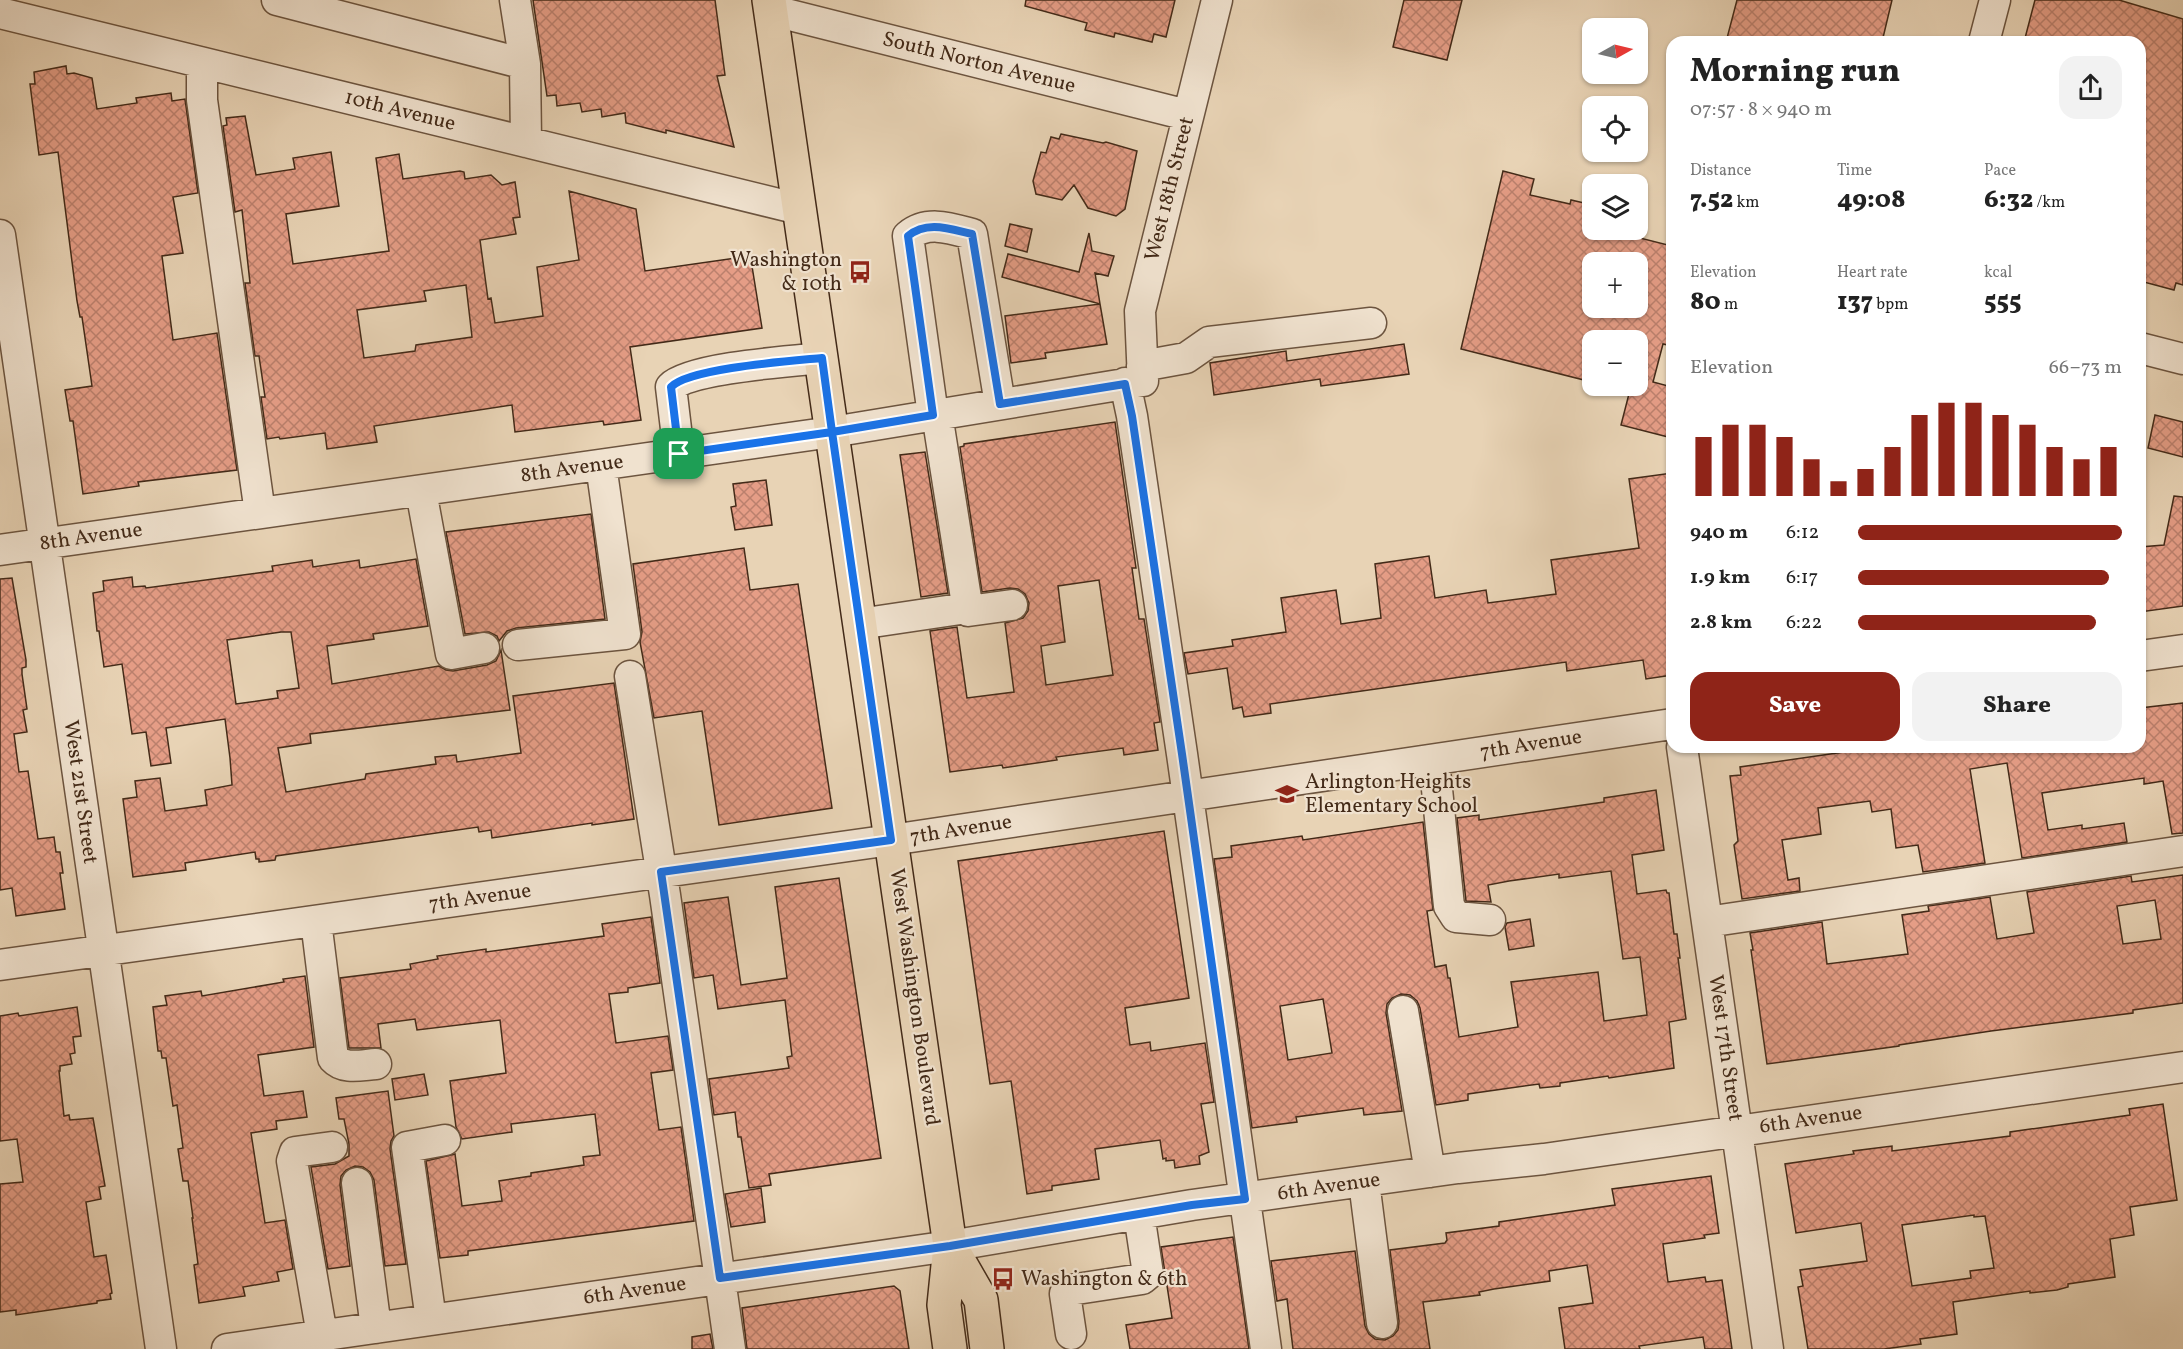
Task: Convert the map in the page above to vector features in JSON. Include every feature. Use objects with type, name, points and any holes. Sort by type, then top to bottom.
[{"type":"main road","name":"West Washington Boulevard","points":[[770,5],[950,1246],[944,1305],[950,1349]]},
{"type":"main road","name":"West Washington Boulevard","points":[[950,1246],[981,1300],[987,1349]]},
{"type":"street","points":[[277,0],[525,64]]},
{"type":"street","points":[[515,0],[525,64],[526,142]]},
{"type":"street","name":"West 18th Street","points":[[1217,0],[1140,311],[1134,428],[1266,1349]]},
{"type":"street","points":[[1986,36],[1995,0]]},
{"type":"street","name":"South Norton Avenue","points":[[770,5],[1188,115]]},
{"type":"street","name":"10th Avenue","points":[[0,13],[800,209]]},
{"type":"street","points":[[202,63],[202,100],[260,513]]},
{"type":"street","points":[[967,608],[921,336],[908,236],[916,229],[939,226],[972,234],[1000,404]]},
{"type":"street","name":"West 21st Street","points":[[0,235],[160,1349]]},
{"type":"street","name":"8th Avenue","points":[[0,550],[832,432],[935,415],[1137,377],[1186,358],[1209,342],[1371,323]]},
{"type":"street","points":[[2146,350],[2183,359]]},
{"type":"street","points":[[679,454],[671,387],[676,382],[705,373],[822,358]]},
{"type":"street","points":[[518,645],[625,634],[601,465]]},
{"type":"street","points":[[421,490],[451,654],[484,648]]},
{"type":"street","points":[[860,624],[967,608],[968,611],[1012,605]]},
{"type":"street","points":[[2146,655],[2183,650]]},
{"type":"street","points":[[630,676],[661,872],[730,1349]]},
{"type":"street","name":"7th Avenue","points":[[0,965],[891,840],[1666,725]]},
{"type":"street","name":"West 17th Street","points":[[1683,753],[1768,1349]]},
{"type":"street","points":[[1434,760],[1449,906],[1456,916],[1490,920]]},
{"type":"street","points":[[1707,922],[2183,851]]},
{"type":"street","points":[[316,921],[333,1058],[338,1064],[344,1066],[376,1064]]},
{"type":"street","points":[[1403,1011],[1430,1172]]},
{"type":"street","name":"6th Avenue","points":[[227,1349],[950,1246],[1138,1214],[1430,1172],[1544,1159],[2183,1066]]},
{"type":"street","points":[[431,1320],[407,1147],[445,1140]]},
{"type":"street","points":[[322,1335],[292,1161],[295,1152],[333,1147]]},
{"type":"street","points":[[1364,1182],[1382,1323]]},
{"type":"street","points":[[357,1183],[376,1328]]},
{"type":"street","points":[[1071,1334],[1065,1294],[1070,1290],[1142,1279],[1148,1274],[1138,1214]]},
{"type":"building","points":[[533,0],[715,0],[725,75],[717,76],[734,147],[666,130],[666,133],[626,123],[625,113],[602,117],[601,109],[582,112],[580,103],[557,106],[556,95],[547,96]]},
{"type":"building","points":[[1026,0],[1175,0],[1166,37],[1154,34],[1152,42],[1115,33],[1114,37],[1085,30],[1087,23],[1025,6]]},
{"type":"building","points":[[1404,0],[1462,0],[1447,60],[1393,47]]},
{"type":"building","points":[[1737,0],[1892,0],[1883,36],[1728,36]]},
{"type":"building","points":[[2035,0],[2119,0],[2183,19],[2183,285],[2176,283],[2174,290],[2146,283],[2146,36],[2026,36]]},
{"type":"building","points":[[66,66],[67,74],[74,73],[92,78],[97,109],[137,103],[136,98],[171,93],[172,101],[185,99],[198,193],[173,197],[183,253],[162,256],[173,340],[217,333],[237,470],[138,482],[139,486],[83,494],[73,421],[70,421],[65,390],[92,386],[82,317],[80,317],[77,301],[58,152],[39,155],[30,84],[35,84],[34,72]]},
{"type":"building","points":[[245,116],[256,175],[295,169],[293,158],[331,152],[339,206],[286,214],[293,264],[389,251],[376,158],[399,154],[403,179],[460,171],[464,172],[465,179],[491,175],[502,185],[515,182],[520,217],[513,218],[516,234],[480,240],[488,299],[491,298],[495,323],[543,316],[537,267],[579,260],[569,191],[636,209],[645,271],[743,257],[751,260],[762,328],[630,347],[641,420],[604,425],[603,421],[515,432],[512,405],[374,426],[377,442],[327,449],[325,433],[267,439],[261,397],[265,397],[259,356],[255,356],[245,283],[250,283],[242,210],[235,212],[223,126],[227,125],[226,118]],"holes":[[[466,285],[472,337],[416,345],[415,351],[364,358],[357,310],[426,301],[424,291]]]},
{"type":"building","points":[[1061,134],[1106,142],[1137,151],[1125,209],[1116,216],[1088,208],[1074,185],[1062,200],[1036,194],[1033,181],[1041,152],[1046,153],[1051,137],[1059,139]]},
{"type":"building","points":[[1503,171],[1534,179],[1530,195],[1570,204],[1571,200],[1582,202],[1582,240],[1648,240],[1666,244],[1666,345],[1663,344],[1653,382],[1666,385],[1666,436],[1621,425],[1628,396],[1648,396],[1648,330],[1582,330],[1582,379],[1461,349]]},
{"type":"building","points":[[1010,224],[1032,229],[1027,252],[1005,246]]},
{"type":"building","points":[[1089,233],[1092,251],[1114,256],[1108,276],[1095,273],[1100,304],[1002,277],[1008,254],[1079,272]]},
{"type":"building","points":[[1100,304],[1107,344],[1045,353],[1046,358],[1011,363],[1005,316]]},
{"type":"building","points":[[1404,344],[1409,374],[1321,386],[1320,379],[1214,395],[1210,363],[1286,351],[1287,361]]},
{"type":"building","points":[[2155,415],[2183,422],[2183,457],[2148,448]]},
{"type":"building","points":[[1115,422],[1136,568],[1132,568],[1139,619],[1144,619],[1160,722],[1154,723],[1158,750],[1124,755],[1123,748],[1056,757],[1057,760],[1003,768],[1002,765],[950,772],[930,631],[957,627],[967,698],[1014,692],[1005,623],[1023,618],[1028,611],[1029,603],[1025,594],[1018,589],[982,592],[960,447],[964,444]],"holes":[[[1099,580],[1113,675],[1046,685],[1041,646],[1065,642],[1058,586]]]},
{"type":"building","points":[[925,452],[948,593],[921,597],[900,455]]},
{"type":"building","points":[[1666,474],[1666,676],[1646,679],[1643,660],[1567,671],[1566,662],[1270,704],[1271,713],[1244,717],[1242,707],[1233,709],[1227,668],[1188,674],[1184,653],[1233,646],[1232,640],[1286,632],[1281,598],[1336,590],[1341,624],[1381,618],[1375,564],[1429,556],[1435,598],[1486,590],[1488,603],[1556,594],[1551,560],[1639,548],[1629,479]]},
{"type":"building","points":[[766,480],[772,525],[735,530],[731,507],[736,506],[733,484]]},
{"type":"building","points":[[2174,496],[2183,497],[2183,606],[2146,611],[2146,546],[2164,545]]},
{"type":"building","points":[[591,514],[605,619],[516,628],[507,631],[499,641],[497,636],[489,632],[465,634],[446,532]]},
{"type":"building","points":[[744,548],[750,590],[798,584],[832,808],[719,825],[702,711],[654,718],[640,642],[642,632],[633,564]]},
{"type":"building","points":[[416,559],[428,626],[373,634],[374,639],[327,646],[332,684],[439,666],[453,671],[487,665],[496,661],[501,650],[510,710],[310,734],[311,743],[278,748],[286,792],[365,779],[366,774],[436,764],[435,757],[456,755],[457,762],[521,753],[513,696],[614,683],[634,819],[492,838],[491,830],[479,832],[478,827],[276,856],[275,860],[259,862],[255,852],[185,863],[186,870],[133,877],[123,799],[137,797],[135,781],[160,778],[165,811],[207,805],[205,790],[232,785],[225,719],[166,728],[171,763],[151,766],[146,732],[132,734],[122,664],[104,667],[93,593],[104,591],[103,581],[132,577],[133,587],[145,586],[146,588],[273,571],[272,566],[312,560],[313,567],[359,560],[360,568]],"holes":[[[291,632],[299,688],[277,691],[278,698],[236,704],[227,640]]]},
{"type":"building","points":[[12,578],[26,660],[26,667],[22,668],[22,674],[27,709],[23,710],[27,732],[14,734],[19,772],[28,771],[38,839],[54,837],[56,852],[60,852],[63,873],[60,873],[65,909],[16,916],[12,888],[0,890],[0,579]]},
{"type":"building","points":[[2183,703],[2183,833],[2172,834],[2163,781],[2144,784],[2144,778],[2042,793],[2048,830],[2082,825],[2082,829],[2124,823],[2127,842],[2022,858],[2007,763],[1970,769],[1985,863],[1923,872],[1918,845],[1896,848],[1891,809],[1872,812],[1870,801],[1818,808],[1821,834],[1782,840],[1788,880],[1799,878],[1800,891],[1742,899],[1734,845],[1738,841],[1730,776],[1741,775],[1740,767],[1837,753],[2146,753],[2146,707]]},
{"type":"building","points":[[1656,790],[1664,850],[1632,855],[1637,894],[1666,890],[1669,893],[1674,934],[1677,934],[1686,1019],[1669,1022],[1674,1068],[1560,1083],[1560,1086],[1540,1088],[1539,1084],[1468,1094],[1468,1100],[1436,1105],[1420,1008],[1417,1001],[1410,995],[1401,994],[1392,998],[1387,1004],[1386,1013],[1402,1111],[1364,1115],[1363,1108],[1296,1117],[1297,1122],[1252,1128],[1214,859],[1232,857],[1231,846],[1302,836],[1303,840],[1423,822],[1433,910],[1427,911],[1435,967],[1446,965],[1459,1037],[1518,1027],[1511,982],[1598,972],[1604,1021],[1647,1015],[1640,957],[1623,959],[1611,871],[1559,878],[1559,874],[1488,885],[1491,902],[1466,901],[1457,818],[1479,815],[1479,820],[1604,802],[1604,798]],"holes":[[[1323,999],[1332,1053],[1288,1060],[1280,1006]]]},
{"type":"building","points":[[1164,831],[1189,998],[1125,1008],[1130,1045],[1150,1042],[1151,1051],[1205,1043],[1214,1102],[1201,1104],[1209,1152],[1199,1156],[1200,1164],[1175,1168],[1174,1160],[1163,1159],[1160,1140],[1095,1149],[1099,1179],[1052,1186],[1052,1190],[1027,1194],[1011,1081],[990,1084],[958,861]]},
{"type":"building","points":[[2183,875],[2183,1003],[2133,1010],[2133,1013],[1767,1064],[1750,933],[1822,922],[1827,964],[1908,954],[1902,915],[1929,911],[1928,906],[1990,897],[1997,939],[2034,933],[2027,892],[2131,876],[2132,882]],"holes":[[[2155,900],[2161,939],[2123,944],[2117,906]]]},
{"type":"building","points":[[839,878],[881,1158],[769,1174],[771,1185],[749,1188],[735,1112],[714,1115],[709,1079],[789,1068],[787,1057],[792,1056],[785,1000],[718,1009],[713,975],[694,978],[684,903],[728,897],[741,985],[787,978],[775,887]]},
{"type":"building","points":[[651,917],[660,983],[628,988],[628,992],[609,994],[616,1043],[668,1036],[673,1070],[651,1073],[659,1130],[681,1127],[694,1221],[468,1251],[468,1255],[440,1258],[426,1161],[455,1154],[462,1206],[502,1201],[499,1181],[531,1176],[531,1173],[584,1165],[583,1157],[600,1155],[595,1114],[511,1124],[512,1132],[462,1139],[456,1127],[450,1081],[506,1073],[500,1020],[417,1030],[415,1019],[378,1024],[381,1048],[349,1048],[340,978],[411,969],[410,964],[438,959],[437,956],[486,949],[486,952],[604,936],[602,924]]},
{"type":"building","points":[[1530,919],[1534,946],[1509,950],[1505,927],[1507,923]]},
{"type":"building","points":[[305,976],[314,1047],[258,1055],[264,1096],[303,1091],[307,1117],[276,1121],[277,1129],[251,1133],[265,1223],[285,1220],[293,1269],[277,1272],[279,1281],[243,1287],[245,1296],[199,1303],[194,1265],[198,1264],[188,1181],[183,1181],[178,1149],[183,1148],[177,1105],[173,1106],[166,1058],[162,1058],[161,1051],[158,1051],[153,1007],[167,1005],[165,996],[201,991],[202,996],[284,982],[283,979]]},
{"type":"building","points":[[77,1007],[81,1036],[73,1037],[75,1053],[70,1054],[72,1064],[60,1066],[59,1071],[64,1116],[69,1115],[70,1120],[93,1118],[105,1186],[99,1187],[101,1199],[86,1202],[94,1257],[106,1255],[111,1299],[16,1315],[16,1310],[0,1312],[0,1184],[23,1182],[17,1139],[0,1141],[0,1016],[18,1013],[19,1016]]},
{"type":"building","points":[[424,1074],[428,1095],[395,1100],[392,1079]]},
{"type":"building","points":[[388,1091],[394,1136],[390,1149],[406,1264],[385,1266],[374,1180],[370,1172],[363,1167],[355,1166],[346,1170],[341,1176],[340,1185],[350,1266],[328,1269],[311,1167],[335,1164],[349,1156],[344,1119],[339,1119],[336,1098]]},
{"type":"building","points":[[2163,1104],[2177,1200],[2130,1207],[2134,1235],[2110,1239],[2115,1277],[2068,1284],[2068,1287],[2057,1290],[2030,1293],[2030,1291],[1953,1302],[1957,1334],[1920,1339],[1921,1344],[1884,1349],[1808,1349],[1798,1287],[1803,1286],[1800,1270],[1867,1261],[1861,1223],[1796,1233],[1785,1164],[1892,1146],[1892,1151],[2010,1136],[2010,1132],[2130,1115],[2129,1109]],"holes":[[[1974,1215],[1974,1217],[1985,1216],[1994,1268],[1970,1271],[1971,1278],[1912,1286],[1902,1225]]]},
{"type":"building","points":[[1711,1176],[1719,1233],[1704,1235],[1705,1238],[1663,1244],[1668,1282],[1705,1277],[1706,1282],[1722,1280],[1732,1349],[1705,1349],[1703,1337],[1639,1346],[1640,1349],[1565,1349],[1559,1308],[1593,1303],[1587,1265],[1549,1271],[1550,1281],[1479,1292],[1480,1295],[1423,1302],[1430,1349],[1293,1349],[1287,1299],[1277,1301],[1271,1261],[1355,1251],[1365,1326],[1375,1339],[1385,1340],[1398,1330],[1399,1321],[1390,1250],[1445,1243],[1446,1233],[1499,1226],[1499,1222],[1615,1205],[1612,1189]]},
{"type":"building","points":[[761,1188],[765,1222],[731,1227],[725,1194]]},
{"type":"building","points":[[1233,1237],[1249,1349],[1130,1349],[1126,1325],[1172,1318],[1161,1247]]},
{"type":"building","points":[[894,1286],[900,1291],[909,1349],[747,1349],[742,1308]]},
{"type":"building","points":[[710,1334],[713,1349],[692,1349],[692,1337]]},
{"type":"place","name":"Washington & 10th","points":[[860,272]]},
{"type":"place","name":"Arlington Heights Elementary School","points":[[1287,794]]},
{"type":"place","name":"Washington & 6th","points":[[1003,1279]]},
{"type":"route","points":[[679,454],[671,387],[676,382],[705,373],[822,358],[832,432],[933,415],[908,236],[916,229],[939,226],[972,234],[1000,404],[1125,384],[1132,416],[1182,754],[1245,1199],[1192,1205],[950,1246],[720,1278],[661,872],[891,840],[832,432],[679,454]]}]
